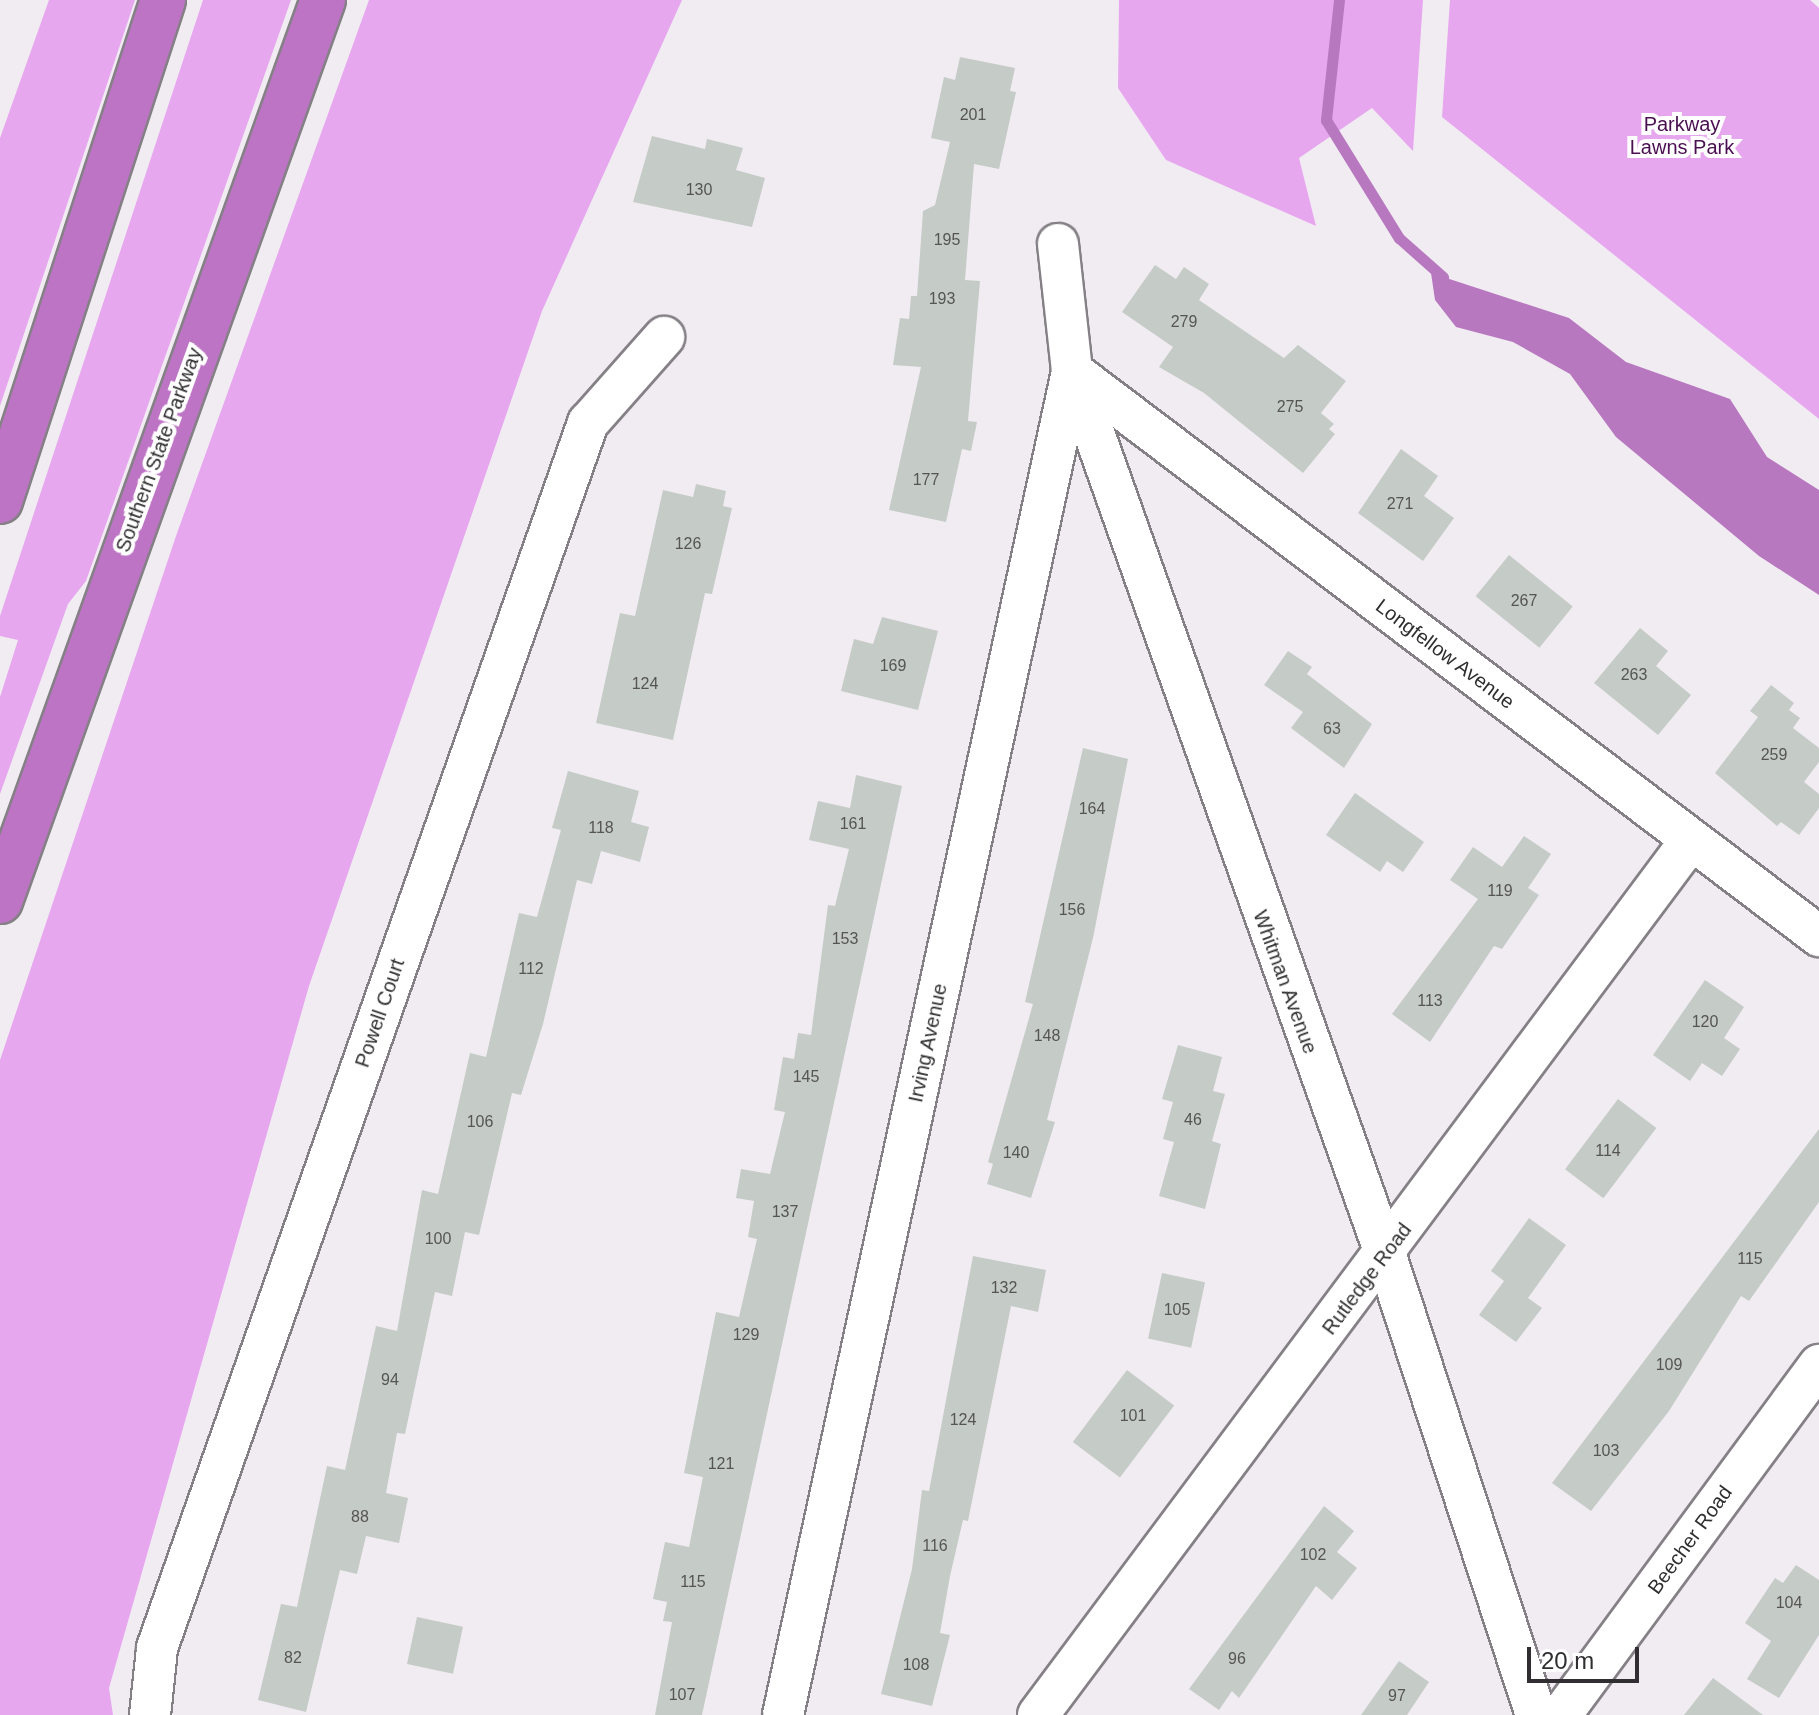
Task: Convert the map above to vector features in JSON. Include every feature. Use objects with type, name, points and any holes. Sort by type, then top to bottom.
[{"type":"highway","points":[[0,501],[163,0]]},
{"type":"highway","name":"Southern State Parkway","points":[[0,901],[323,0]]},
{"type":"street","name":"Whitman Avenue","points":[[1058,244],[1072,371],[1386,1256],[1536,1715]]},
{"type":"street","name":"Powell Court","points":[[150,1715],[157,1648],[588,423],[664,337]]},
{"type":"street","name":"Longfellow Avenue","points":[[1072,371],[1819,936]]},
{"type":"street","name":"Irving Avenue","points":[[783,1715],[1072,371]]},
{"type":"street","name":"Rutledge Road","points":[[1038,1715],[1386,1256],[1691,840]]},
{"type":"street","name":"Beecher Road","points":[[1561,1715],[1819,1365]]},
{"type":"green space","points":[[49,0],[135,0],[0,406],[0,138]]},
{"type":"green space","points":[[203,0],[291,0],[86,581],[68,604],[0,794],[0,697],[18,640],[0,636],[0,616]]},
{"type":"green space","points":[[369,0],[682,0],[542,311],[309,986],[109,1688],[113,1715],[0,1715],[0,1060],[176,536]]},
{"type":"green space","points":[[1119,0],[1423,0],[1413,151],[1372,108],[1299,158],[1316,226],[1166,160],[1118,88]]},
{"type":"green space","name":"Parkway Lawns Park","points":[[1450,0],[1810,0],[1819,8],[1819,419],[1442,117]]},
{"type":"shaded area","points":[[1431,273],[1569,318],[1626,362],[1730,399],[1767,457],[1819,490],[1819,595],[1759,556],[1616,437],[1570,374],[1513,342],[1456,327],[1435,300]]},
{"type":"building","points":[[960,57],[1015,68],[1010,91],[1016,92],[999,169],[974,164],[965,280],[980,281],[968,421],[977,422],[971,451],[962,449],[946,522],[889,510],[921,367],[893,365],[900,318],[909,319],[911,296],[917,296],[923,211],[935,205],[950,142],[931,138],[944,77],[955,80]]},
{"type":"building","points":[[652,136],[705,149],[707,139],[743,148],[736,170],[765,178],[752,227],[633,202]]},
{"type":"building","points":[[1155,265],[1176,279],[1184,267],[1209,284],[1199,300],[1284,358],[1298,345],[1346,381],[1321,413],[1334,424],[1329,429],[1335,434],[1303,473],[1204,393],[1159,367],[1173,347],[1122,312]]},
{"type":"building","points":[[1401,449],[1438,476],[1424,496],[1454,518],[1423,561],[1358,513]]},
{"type":"building","points":[[696,484],[726,491],[723,506],[732,508],[712,594],[705,593],[673,740],[596,723],[620,613],[635,616],[663,490],[693,497]]},
{"type":"building","points":[[1509,555],[1573,607],[1539,648],[1476,596]]},
{"type":"building","points":[[882,617],[938,631],[918,710],[841,691],[854,639],[873,644]]},
{"type":"building","points":[[1640,628],[1668,651],[1656,666],[1691,695],[1658,735],[1594,683]]},
{"type":"building","points":[[1288,651],[1312,667],[1307,674],[1372,724],[1344,768],[1291,728],[1303,712],[1264,685]]},
{"type":"building","points":[[1771,685],[1794,703],[1789,710],[1800,718],[1793,728],[1819,748],[1819,762],[1804,782],[1819,794],[1819,808],[1799,835],[1781,822],[1777,826],[1715,773],[1758,717],[1750,711]]},
{"type":"building","points":[[1083,748],[1128,759],[1093,938],[1047,1120],[1055,1122],[1031,1198],[987,1184],[993,1164],[988,1162],[1033,1004],[1025,1002]]},
{"type":"building","points":[[568,771],[639,791],[631,822],[649,827],[640,862],[601,851],[592,884],[577,880],[543,1024],[521,1095],[512,1093],[479,1235],[465,1232],[452,1296],[435,1292],[405,1434],[397,1433],[386,1493],[408,1498],[399,1543],[366,1536],[357,1574],[340,1570],[306,1712],[258,1700],[281,1604],[297,1607],[327,1466],[345,1470],[376,1326],[397,1331],[422,1190],[438,1194],[470,1053],[486,1057],[519,913],[537,917],[561,830],[552,828]]},
{"type":"building","points":[[856,775],[902,786],[858,992],[702,1715],[655,1715],[672,1622],[663,1621],[667,1602],[653,1599],[665,1542],[689,1547],[703,1477],[684,1473],[716,1312],[739,1317],[757,1239],[748,1237],[754,1201],[736,1198],[741,1169],[770,1174],[785,1112],[774,1110],[783,1057],[794,1059],[798,1033],[811,1035],[828,905],[835,906],[849,849],[809,840],[818,801],[850,808]]},
{"type":"building","points":[[1355,793],[1424,842],[1403,872],[1387,861],[1380,872],[1326,835]]},
{"type":"building","points":[[1524,836],[1551,854],[1528,888],[1539,895],[1502,949],[1494,946],[1430,1042],[1392,1014],[1478,899],[1450,880],[1473,847],[1502,867]]},
{"type":"building","points":[[1705,980],[1744,1007],[1724,1038],[1740,1049],[1722,1076],[1702,1063],[1690,1081],[1653,1055]]},
{"type":"building","points":[[1178,1045],[1222,1057],[1213,1091],[1225,1094],[1212,1141],[1221,1144],[1205,1209],[1159,1196],[1174,1142],[1163,1139],[1173,1102],[1162,1099]]},
{"type":"building","points":[[1618,1099],[1656,1128],[1603,1198],[1565,1169]]},
{"type":"building","points":[[1819,1129],[1819,1202],[1749,1301],[1741,1296],[1669,1411],[1591,1511],[1552,1483]]},
{"type":"building","points":[[1529,1218],[1566,1245],[1528,1298],[1542,1308],[1516,1342],[1479,1315],[1504,1281],[1491,1271]]},
{"type":"building","points":[[973,1256],[1046,1270],[1038,1312],[1011,1306],[968,1521],[963,1520],[950,1576],[940,1633],[950,1635],[932,1706],[881,1694],[912,1569],[922,1490],[929,1491]]},
{"type":"building","points":[[1162,1273],[1205,1282],[1191,1348],[1148,1339]]},
{"type":"building","points":[[1127,1370],[1174,1406],[1120,1477],[1073,1442]]},
{"type":"building","points":[[1324,1506],[1354,1531],[1337,1552],[1357,1568],[1332,1600],[1316,1586],[1239,1698],[1232,1691],[1219,1710],[1189,1689]]},
{"type":"building","points":[[1796,1565],[1819,1580],[1819,1635],[1779,1698],[1747,1679],[1771,1641],[1745,1623],[1775,1578],[1783,1583]]},
{"type":"building","points":[[417,1617],[463,1627],[453,1674],[407,1664]]},
{"type":"building","points":[[1399,1661],[1429,1682],[1407,1715],[1361,1715]]},
{"type":"building","points":[[1713,1678],[1763,1715],[1684,1715]]},
{"type":"waterway","points":[[1339,0],[1326,120],[1399,238],[1443,277]]}]
